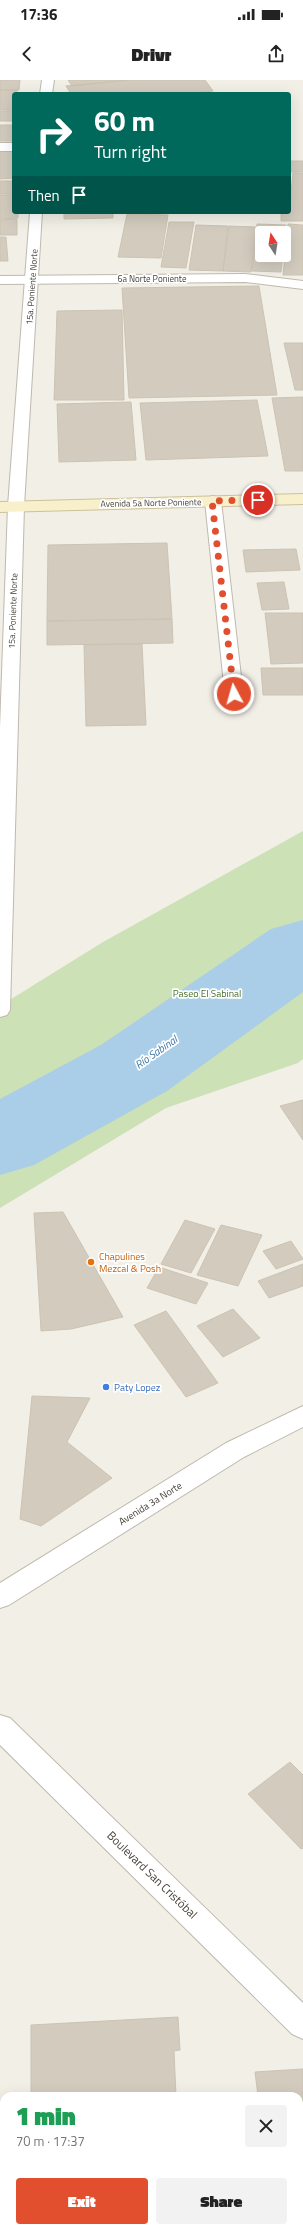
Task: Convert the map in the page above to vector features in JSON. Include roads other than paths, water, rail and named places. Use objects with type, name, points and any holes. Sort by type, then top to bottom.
[{"type":"main road","name":"Avenida 5a Norte Poniente","points":[[8,507],[303,499]]},
{"type":"street","points":[[46,92],[48,80]]},
{"type":"street","points":[[0,147],[12,147]]},
{"type":"street","name":"15a. Poniente Norte","points":[[0,1010],[8,507],[32,279],[36,214]]},
{"type":"street","name":"6a Norte Poniente","points":[[0,280],[245,278],[303,285]]},
{"type":"street","points":[[212,501],[234,694]]},
{"type":"street","name":"Avenida 3a Norte","points":[[0,1597],[235,1450],[303,1416]]},
{"type":"street","name":"Boulevard San Cristóbal","points":[[0,1727],[303,2024]]},
{"type":"waterway","name":"Río Sabinal","points":[[0,1141],[134,1068],[303,949]]},
{"type":"place","name":"Chapulines Mezcal & Posh","points":[[91,1262]]},
{"type":"place","name":"Paty Lopez","points":[[106,1387]]},
{"type":"park label","name":"Paseo El Sabinal","points":[[207,993]]}]
